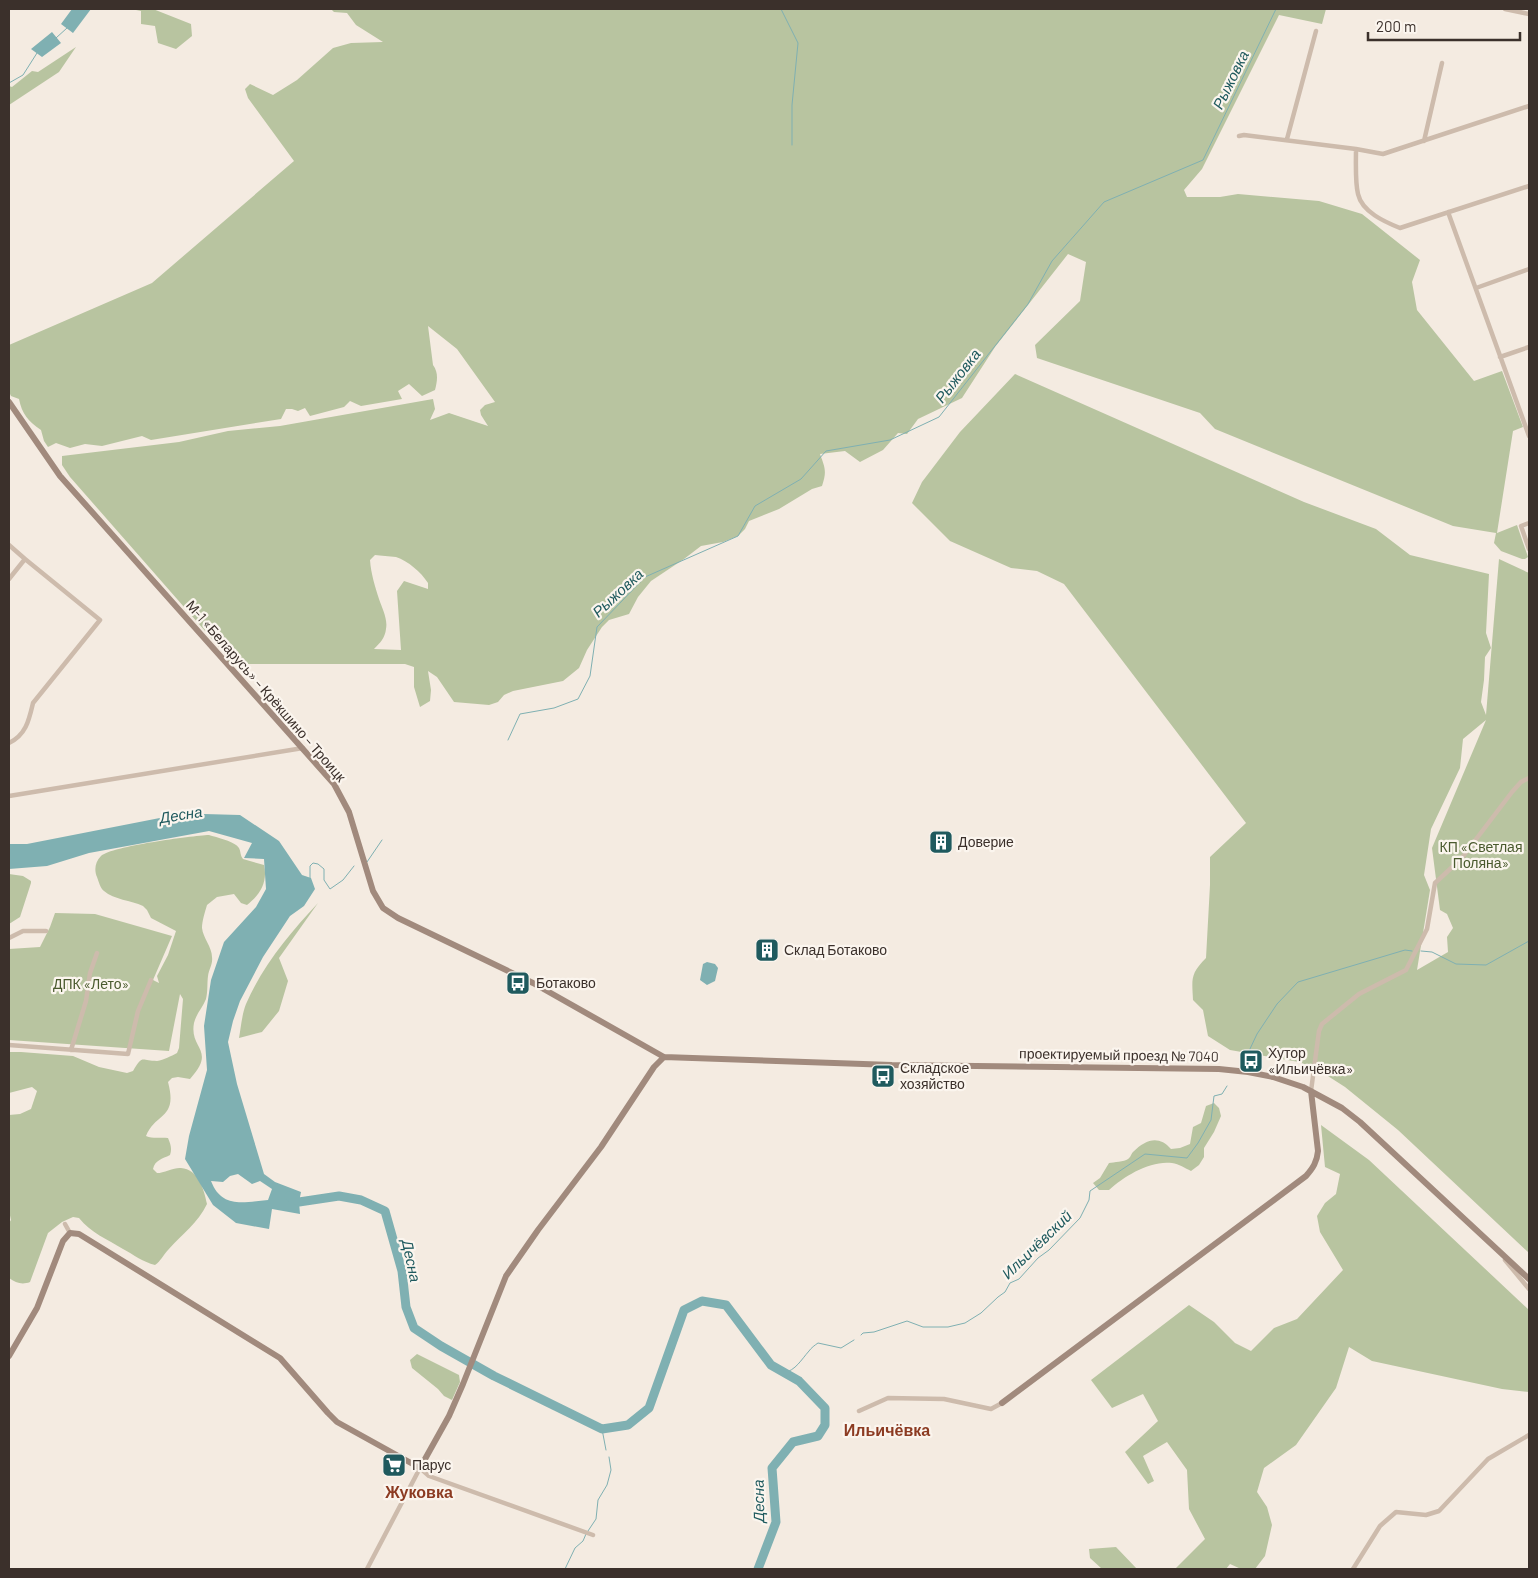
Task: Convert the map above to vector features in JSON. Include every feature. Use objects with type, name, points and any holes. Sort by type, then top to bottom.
[{"type":"main road","name":"М-1 «Беларусь» – Крёкшино – Троицк","points":[[9,402],[60,476],[334,784],[349,812],[371,886],[378,901],[385,910],[407,923],[533,983],[664,1057]]},
{"type":"main road","name":"проектируемый проезд № 7040","points":[[664,1057],[892,1064],[1219,1069],[1246,1071],[1273,1077],[1311,1091],[1342,1108],[1360,1122],[1529,1279]]},
{"type":"main road","points":[[9,1356],[37,1308],[63,1241],[70,1233],[79,1234],[280,1358],[337,1422],[420,1468],[449,1416],[506,1276],[601,1147],[654,1067],[664,1057]]},
{"type":"main road","points":[[1002,1403],[1306,1176],[1314,1167],[1318,1151],[1311,1091]]},
{"type":"street","points":[[1505,9],[1529,14]]},
{"type":"street","points":[[1287,139],[1316,32]]},
{"type":"street","points":[[1424,140],[1442,63]]},
{"type":"street","points":[[1239,136],[1244,134],[1287,139],[1383,154],[1529,106]]},
{"type":"street","points":[[1356,149],[1358,195],[1365,207],[1382,221],[1400,228],[1529,186]]},
{"type":"street","points":[[1448,212],[1500,357],[1527,425],[1529,436]]},
{"type":"street","points":[[1476,288],[1529,269]]},
{"type":"street","points":[[1500,357],[1529,347]]},
{"type":"street","points":[[1529,523],[1521,526],[1529,549]]},
{"type":"street","points":[[9,545],[100,620],[33,703],[30,719],[23,733],[16,740],[9,743]]},
{"type":"street","points":[[9,579],[25,559]]},
{"type":"street","points":[[9,796],[303,748]]},
{"type":"street","points":[[1311,1091],[1319,1031],[1322,1024],[1360,994],[1406,970],[1427,929],[1435,883],[1461,858],[1512,792],[1521,782],[1529,778]]},
{"type":"street","points":[[9,938],[23,931],[46,931]]},
{"type":"street","points":[[71,1050],[86,1001],[90,973],[97,953]]},
{"type":"street","points":[[9,1045],[128,1054],[138,1011],[151,980]]},
{"type":"street","points":[[65,1224],[70,1233]]},
{"type":"street","points":[[1498,1251],[1529,1288]]},
{"type":"street","points":[[859,1411],[888,1398],[944,1399],[991,1409],[1002,1403]]},
{"type":"street","points":[[1353,1569],[1380,1526],[1396,1512],[1426,1515],[1439,1511],[1488,1459],[1529,1435]]},
{"type":"street","points":[[367,1569],[420,1468],[429,1476],[593,1535]]},
{"type":"green space","points":[[131,9],[153,9],[191,24],[192,36],[176,49],[158,43],[155,26],[141,24],[141,11]]},
{"type":"green space","points":[[331,9],[1326,9],[1322,24],[1279,15],[1202,169],[1184,190],[1187,197],[1220,197],[1238,194],[1319,201],[1362,214],[1420,260],[1412,282],[1417,310],[1474,381],[1502,371],[1523,427],[1513,431],[1497,533],[1517,525],[1528,557],[1522,559],[1501,551],[1494,543],[1496,533],[1453,526],[1215,429],[1200,413],[1037,358],[1035,345],[1080,301],[1086,262],[1068,254],[995,347],[962,398],[918,419],[907,434],[898,433],[883,450],[860,462],[845,451],[820,454],[825,470],[822,486],[812,489],[779,509],[749,521],[745,529],[738,536],[723,542],[701,546],[651,581],[638,597],[629,614],[609,620],[602,627],[587,650],[579,668],[563,681],[513,691],[504,695],[498,702],[489,705],[454,702],[437,677],[428,671],[431,690],[430,701],[420,707],[414,687],[414,667],[405,664],[241,664],[233,666],[229,663],[227,656],[70,477],[62,465],[62,456],[179,442],[228,431],[280,426],[433,399],[435,409],[430,420],[449,413],[488,426],[480,410],[485,405],[495,402],[457,349],[428,326],[437,381],[435,390],[422,396],[409,384],[398,391],[402,399],[361,406],[350,401],[344,407],[310,416],[305,408],[298,411],[286,409],[281,419],[151,440],[142,436],[102,446],[85,444],[70,448],[56,443],[48,447],[41,430],[26,417],[19,399],[11,396],[9,392],[9,345],[152,283],[294,161],[248,98],[245,89],[250,84],[273,95],[297,80],[333,48],[351,43],[383,42],[356,25],[347,13],[334,12]],"holes":[[[375,555],[396,557],[405,561],[418,571],[428,583],[428,589],[404,581],[397,591],[401,650],[374,649],[383,638],[386,625],[372,575],[370,560]]]},
{"type":"green space","points":[[76,47],[59,72],[9,105],[9,86],[12,87],[32,71],[38,72]]},
{"type":"green space","name":"КП «Светлая Поляна»","points":[[1015,374],[1304,502],[1376,529],[1410,555],[1489,574],[1486,633],[1491,648],[1485,657],[1481,702],[1486,715],[1499,559],[1529,573],[1529,1253],[1398,1130],[1345,1087],[1320,1071],[1299,1062],[1230,1050],[1208,1036],[1203,1010],[1193,1000],[1192,987],[1193,977],[1197,968],[1206,958],[1210,857],[1246,823],[1064,584],[1037,571],[1011,568],[950,541],[912,503],[922,482],[960,432]],"holes":[[[1486,720],[1432,848],[1440,910],[1447,914],[1453,928],[1447,937],[1448,952],[1417,970],[1430,890],[1424,875],[1431,829],[1460,768],[1463,739]]]},
{"type":"green space","name":"ДПК «Лето»","points":[[209,835],[226,840],[237,846],[243,859],[264,865],[264,882],[256,897],[247,905],[241,903],[234,894],[217,897],[207,905],[202,928],[212,953],[212,962],[208,976],[206,999],[194,1023],[195,1039],[202,1055],[201,1061],[198,1069],[190,1079],[178,1077],[172,1078],[168,1082],[170,1103],[168,1109],[150,1128],[146,1136],[168,1138],[170,1145],[170,1155],[157,1162],[153,1169],[157,1173],[179,1168],[192,1172],[202,1186],[207,1204],[194,1223],[155,1265],[105,1239],[79,1218],[73,1217],[62,1222],[48,1233],[30,1282],[17,1282],[9,1278],[9,1223],[11,1220],[9,1211],[9,1115],[20,1114],[31,1109],[37,1091],[32,1087],[9,1093],[9,1052],[73,1056],[99,1067],[127,1073],[133,1071],[141,1060],[157,1061],[177,1053],[183,999],[180,994],[169,1051],[9,1040],[9,949],[40,947],[55,913],[95,914],[172,936],[153,980],[159,983],[157,976],[168,955],[176,931],[151,918],[143,906],[104,891],[96,874],[96,863],[101,856],[108,852],[135,845]]},
{"type":"green space","points":[[9,874],[23,876],[31,881],[31,883],[20,917],[9,924]]},
{"type":"green space","points":[[318,903],[279,958],[288,981],[279,1011],[262,1032],[239,1038],[245,1008],[260,976],[287,938]]},
{"type":"green space","points":[[1214,1103],[1219,1108],[1221,1116],[1204,1148],[1204,1157],[1199,1165],[1191,1171],[1172,1163],[1155,1164],[1138,1170],[1122,1179],[1109,1190],[1099,1190],[1093,1183],[1100,1178],[1109,1163],[1126,1160],[1143,1144],[1152,1140],[1162,1142],[1171,1149],[1190,1144],[1193,1127],[1201,1123],[1206,1106]]},
{"type":"green space","points":[[1321,1125],[1369,1160],[1529,1310],[1529,1392],[1502,1389],[1372,1361],[1349,1347],[1336,1388],[1296,1445],[1264,1468],[1257,1492],[1267,1507],[1272,1525],[1265,1556],[1255,1569],[1241,1569],[1230,1564],[1226,1569],[1175,1569],[1205,1539],[1189,1509],[1187,1470],[1167,1442],[1143,1456],[1154,1481],[1148,1484],[1125,1452],[1158,1421],[1143,1394],[1112,1408],[1091,1380],[1189,1305],[1214,1322],[1235,1343],[1251,1351],[1274,1328],[1297,1319],[1343,1270],[1320,1232],[1317,1216],[1325,1203],[1336,1194],[1340,1174],[1325,1167]]},
{"type":"green space","points":[[417,1354],[459,1375],[460,1382],[452,1400],[444,1396],[412,1368],[410,1360]]},
{"type":"green space","points":[[1116,1547],[1137,1569],[1102,1569],[1090,1558],[1089,1549]]},
{"type":"water","points":[[72,9],[91,9],[73,33],[61,24]]},
{"type":"water","points":[[52,32],[61,43],[42,57],[31,49]]},
{"type":"water","points":[[204,814],[240,815],[279,841],[302,875],[311,878],[315,889],[304,906],[290,916],[263,957],[240,1001],[228,1042],[237,1084],[264,1174],[275,1182],[301,1192],[299,1202],[300,1214],[272,1209],[269,1229],[236,1223],[213,1205],[185,1159],[189,1136],[207,1070],[204,1026],[211,980],[224,942],[256,907],[266,889],[264,859],[244,858],[252,843],[209,831],[89,853],[47,866],[9,869],[9,844],[27,844],[170,816]],"holes":[[[238,1174],[252,1184],[260,1181],[272,1189],[268,1200],[242,1202],[227,1200],[221,1196],[211,1181],[223,1182],[230,1176]]]},
{"type":"water","points":[[707,962],[715,964],[718,968],[715,981],[707,985],[700,980],[703,964]]},
{"type":"waterway","points":[[781,9],[798,43],[792,105],[792,145]]},
{"type":"waterway","name":"Рыжовка","points":[[508,740],[520,714],[554,708],[578,699],[590,676],[597,627],[645,577],[738,536],[755,506],[801,479],[826,451],[890,440],[939,417],[1028,304],[1052,261],[1104,202],[1203,160],[1276,9]]},
{"type":"waterway","points":[[56,38],[67,28]]},
{"type":"waterway","points":[[9,83],[23,75],[37,53]]},
{"type":"waterway","name":"Рыжовка","points":[[367,862],[382,840]]},
{"type":"waterway","name":"Рыжовка","points":[[310,880],[310,866],[313,863],[318,864],[324,869],[324,880],[330,889],[343,880],[354,866]]},
{"type":"waterway","points":[[1421,951],[1432,952],[1456,964],[1486,965],[1529,941]]},
{"type":"waterway","points":[[1249,1051],[1257,1034],[1277,1004],[1298,982],[1405,950],[1412,951]]},
{"type":"waterway","name":"Ильичёвский","points":[[861,1335],[907,1321],[923,1327],[948,1327],[965,1323],[981,1313],[1005,1292],[1010,1283],[1019,1279],[1080,1218],[1089,1200],[1090,1191],[1145,1154],[1187,1158],[1211,1120],[1214,1096],[1222,1094],[1227,1086]]},
{"type":"waterway","name":"Десна","points":[[289,1196],[299,1202],[339,1196],[361,1200],[385,1211],[402,1271],[406,1307],[414,1328],[441,1346],[494,1376],[602,1429],[628,1425],[649,1408],[684,1310],[702,1301],[726,1305],[771,1365],[799,1381],[825,1408],[825,1425],[818,1436],[793,1442],[772,1468],[776,1522],[758,1569]]},
{"type":"waterway","points":[[784,1373],[795,1367],[818,1343],[841,1348],[854,1340]]},
{"type":"waterway","points":[[602,1429],[606,1450]]},
{"type":"waterway","points":[[588,1531],[596,1519],[598,1500],[607,1485],[611,1470],[609,1457]]},
{"type":"waterway","points":[[565,1569],[575,1548],[583,1541],[586,1534]]},
{"type":"place","name":"Доверие","points":[[941,842]]},
{"type":"place","name":"Склад Ботаково","points":[[767,950]]},
{"type":"place","name":"Ботаково","points":[[518,983]]},
{"type":"place","name":"Хутор «Ильичёвка»","points":[[1251,1061]]},
{"type":"place","name":"Складское хозяйство","points":[[883,1076]]},
{"type":"place","name":"Парус","points":[[394,1465]]},
{"type":"district","name":"Ильичёвка","points":[[887,1430]]},
{"type":"district","name":"Жуковка","points":[[419,1492]]}]
